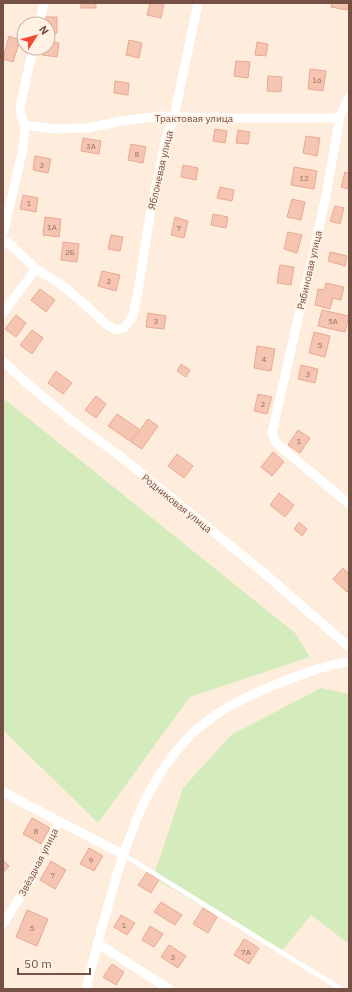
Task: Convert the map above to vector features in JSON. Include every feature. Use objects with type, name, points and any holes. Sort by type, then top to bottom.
[{"type":"street","points":[[41,16],[44,3]]},
{"type":"street","name":"Яблоневая улица","points":[[36,269],[62,285],[90,308],[106,324],[116,330],[124,328],[129,323],[138,291],[150,215],[166,138],[174,117],[198,3]]},
{"type":"street","points":[[3,234],[23,149],[25,125],[21,117],[20,107],[31,56]]},
{"type":"street","name":"Рябиновая улица","points":[[349,97],[340,116],[326,196],[272,433],[276,443],[349,504]]},
{"type":"street","name":"Трактовая улица","points":[[25,125],[54,130],[87,128],[128,120],[161,116],[334,118],[340,116]]},
{"type":"street","points":[[3,240],[12,246],[36,269],[3,313]]},
{"type":"street","name":"Родниковая улица","points":[[3,361],[71,420],[126,461],[264,573],[349,647]]},
{"type":"street","points":[[86,989],[97,943],[137,817],[166,763],[183,743],[206,722],[243,699],[266,688],[309,672],[337,663],[349,662]]},
{"type":"street","points":[[3,792],[124,855]]},
{"type":"street","name":"Звёздная улица","points":[[3,924],[32,878],[59,821]]},
{"type":"street","points":[[97,943],[169,989]]},
{"type":"lane","points":[[124,855],[341,989]]},
{"type":"green space","points":[[3,398],[295,633],[310,657],[190,697],[98,823],[3,730]]},
{"type":"green space","points":[[321,688],[349,694],[349,944],[311,915],[282,951],[153,878],[183,788],[231,735]]},
{"type":"building","points":[[81,3],[96,3],[96,8],[81,8]]},
{"type":"building","points":[[150,3],[164,3],[161,18],[147,15]]},
{"type":"building","points":[[332,3],[349,3],[347,10],[331,7]]},
{"type":"building","points":[[56,17],[57,17],[56,33]]},
{"type":"building","points":[[9,36],[16,39],[16,53],[13,62],[3,59]]},
{"type":"building","points":[[129,40],[142,43],[139,58],[126,55]]},
{"type":"building","points":[[257,42],[268,44],[266,56],[255,55]]},
{"type":"building","points":[[56,43],[59,43],[57,57],[50,56],[56,56]]},
{"type":"building","points":[[236,61],[250,62],[248,78],[234,76]]},
{"type":"building","points":[[310,69],[326,71],[323,91],[308,89]]},
{"type":"building","points":[[268,76],[282,77],[281,92],[267,91]]},
{"type":"building","points":[[115,81],[129,83],[128,95],[114,93]]},
{"type":"building","points":[[215,129],[227,131],[225,143],[213,141]]},
{"type":"building","points":[[238,130],[250,132],[248,144],[236,143]]},
{"type":"building","points":[[306,136],[320,138],[317,156],[303,153]]},
{"type":"building","points":[[83,138],[101,141],[99,154],[81,151]]},
{"type":"building","points":[[131,144],[146,147],[143,163],[128,160]]},
{"type":"building","points":[[35,156],[51,159],[48,173],[33,170]]},
{"type":"building","points":[[183,165],[198,168],[196,180],[181,177]]},
{"type":"building","points":[[294,167],[317,171],[314,189],[291,185]]},
{"type":"building","points":[[345,172],[349,173],[349,189],[341,187]]},
{"type":"building","points":[[220,187],[234,190],[232,201],[217,198]]},
{"type":"building","points":[[23,195],[38,198],[36,212],[20,209]]},
{"type":"building","points":[[292,199],[305,202],[301,220],[287,217]]},
{"type":"building","points":[[335,206],[344,208],[340,224],[330,221]]},
{"type":"building","points":[[213,214],[228,217],[226,228],[211,225]]},
{"type":"building","points":[[45,217],[61,219],[59,237],[43,235]]},
{"type":"building","points":[[175,217],[188,221],[184,238],[171,235]]},
{"type":"building","points":[[288,232],[302,235],[297,253],[284,249]]},
{"type":"building","points":[[111,235],[123,237],[120,251],[108,249]]},
{"type":"building","points":[[63,242],[79,244],[77,262],[61,260]]},
{"type":"building","points":[[330,252],[347,256],[345,266],[328,261]]},
{"type":"building","points":[[280,265],[294,267],[291,285],[277,283]]},
{"type":"building","points":[[102,271],[120,275],[116,291],[98,286]]},
{"type":"building","points":[[326,283],[344,287],[341,300],[333,298],[330,309],[315,305],[318,289],[324,290]]},
{"type":"building","points":[[40,289],[55,300],[46,312],[31,300]]},
{"type":"building","points":[[322,310],[349,316],[345,332],[318,326]]},
{"type":"building","points":[[148,313],[166,316],[164,329],[146,327]]},
{"type":"building","points":[[16,315],[26,323],[16,337],[5,329]]},
{"type":"building","points":[[32,330],[43,338],[32,354],[20,345]]},
{"type":"building","points":[[314,332],[330,336],[325,357],[309,353]]},
{"type":"building","points":[[257,346],[275,349],[271,371],[254,368]]},
{"type":"building","points":[[181,364],[190,370],[186,377],[177,371]]},
{"type":"building","points":[[301,365],[318,369],[315,383],[298,379]]},
{"type":"building","points":[[56,371],[72,383],[63,394],[48,383]]},
{"type":"building","points":[[258,394],[272,397],[267,414],[254,411]]},
{"type":"building","points":[[96,396],[106,404],[96,418],[85,410]]},
{"type":"building","points":[[117,414],[139,429],[130,441],[108,426]]},
{"type":"building","points":[[148,419],[158,426],[142,449],[131,442]]},
{"type":"building","points":[[298,430],[310,438],[300,453],[288,445]]},
{"type":"building","points":[[273,452],[284,462],[272,476],[261,467]]},
{"type":"building","points":[[177,454],[193,466],[184,478],[168,466]]},
{"type":"building","points":[[279,493],[294,505],[285,517],[270,505]]},
{"type":"building","points":[[299,522],[307,529],[302,536],[294,529]]},
{"type":"building","points":[[343,568],[349,574],[349,590],[347,592],[333,579]]},
{"type":"building","points":[[32,818],[50,828],[41,844],[23,834]]},
{"type":"building","points":[[89,848],[103,856],[94,871],[80,864]]},
{"type":"building","points":[[3,860],[9,866],[3,873]]},
{"type":"building","points":[[51,861],[66,870],[55,889],[40,880]]},
{"type":"building","points":[[147,872],[159,880],[151,893],[138,885]]},
{"type":"building","points":[[161,902],[182,915],[175,925],[154,912]]},
{"type":"building","points":[[203,908],[217,917],[208,933],[193,924]]},
{"type":"building","points":[[27,910],[48,919],[37,946],[16,937]]},
{"type":"building","points":[[121,915],[135,923],[127,935],[114,927]]},
{"type":"building","points":[[150,926],[163,934],[154,947],[142,940]]},
{"type":"building","points":[[244,939],[259,948],[249,964],[234,955]]},
{"type":"building","points":[[169,945],[186,956],[178,968],[161,957]]},
{"type":"building","points":[[112,964],[124,972],[116,985],[103,977]]}]
